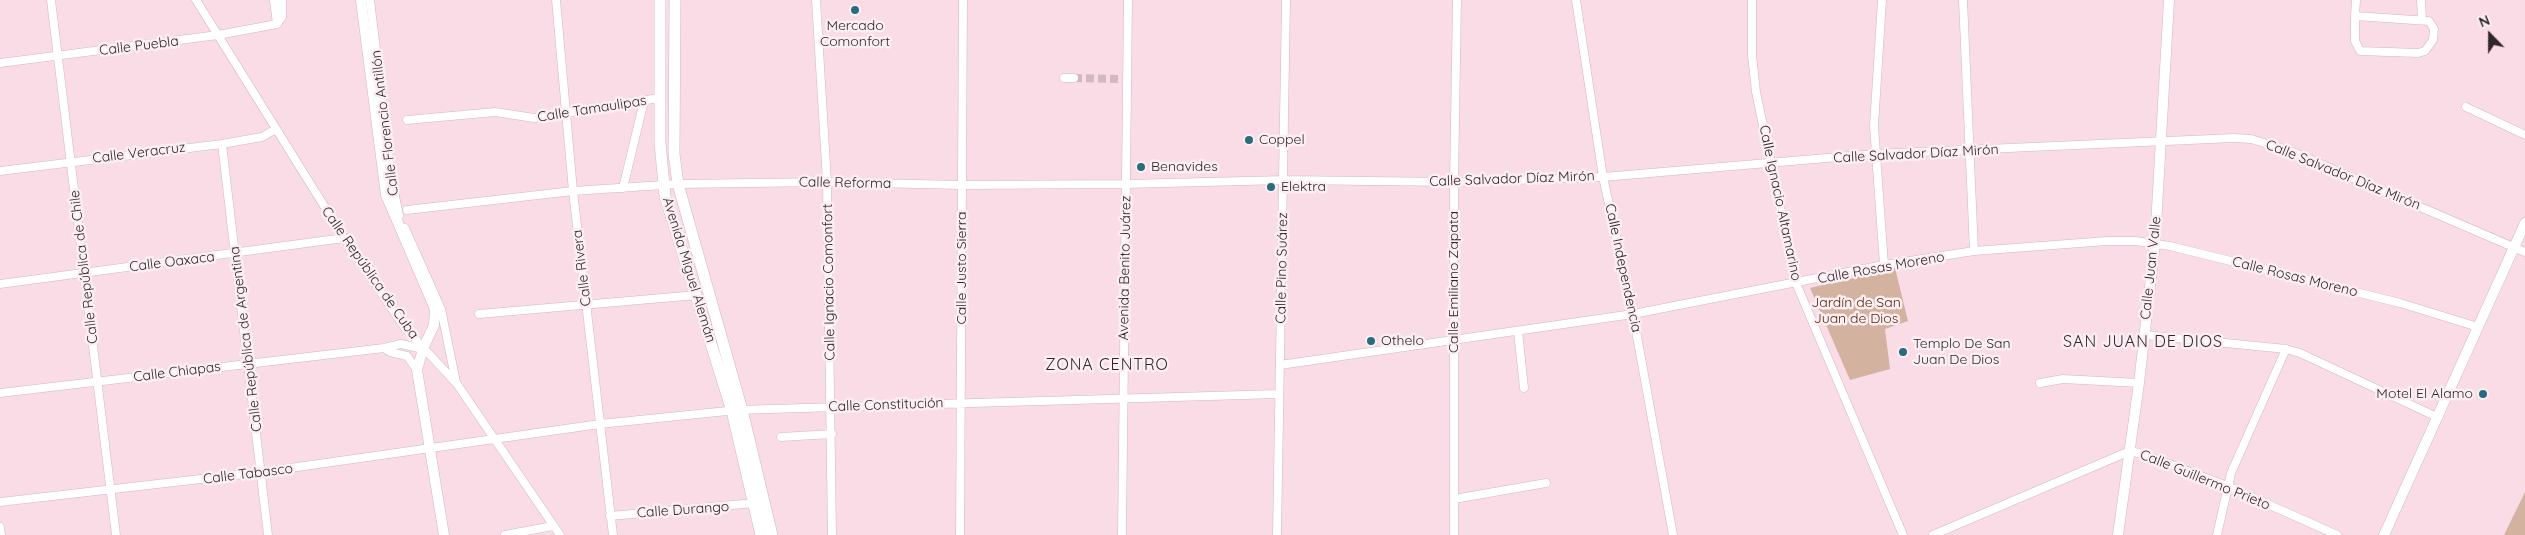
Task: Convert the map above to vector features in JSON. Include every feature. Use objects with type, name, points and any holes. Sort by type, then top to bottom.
[{"type":"main road","name":"Avenida Miguel Alemán","points":[[660,0],[659,98],[660,143],[664,186],[668,205],[697,295],[737,410],[761,535]]},
{"type":"main road","name":"Avenida Miguel Alemán","points":[[675,0],[674,154],[678,184],[772,535]]},
{"type":"street","name":"Calle República de Chile","points":[[51,0],[116,535]]},
{"type":"street","name":"Calle República de Cuba","points":[[196,0],[344,238],[405,328],[457,384],[552,526],[560,535]]},
{"type":"street","points":[[274,0],[277,24]]},
{"type":"street","points":[[277,24],[282,17],[282,0]]},
{"type":"street","name":"Calle Florencio Antillón","points":[[361,0],[386,195],[435,309],[434,326],[423,348],[417,370]]},
{"type":"street","name":"Calle Florencio Antillón","points":[[370,0],[394,199],[441,309],[457,384]]},
{"type":"street","name":"Calle Rivera","points":[[556,0],[573,191],[613,535]]},
{"type":"street","name":"Calle Ignacio Comonfort","points":[[816,0],[826,182],[832,434],[832,535]]},
{"type":"street","name":"Calle Justo Sierra","points":[[960,535],[963,0]]},
{"type":"street","name":"Avenida Benito Juárez","points":[[1122,535],[1126,184],[1123,79],[1128,0]]},
{"type":"street","name":"Calle Pino Suárez","points":[[1277,535],[1286,0]]},
{"type":"street","name":"Calle Emiliano Zapata","points":[[1454,535],[1454,182],[1457,0]]},
{"type":"street","name":"Calle Independencia","points":[[1576,0],[1603,177],[1633,314],[1673,535]]},
{"type":"street","name":"Calle Ignacio Altamarino","points":[[1752,0],[1753,64],[1770,164],[1796,284],[1902,535]]},
{"type":"street","points":[[1882,0],[1874,154],[1884,265]]},
{"type":"street","points":[[1962,0],[1974,251]]},
{"type":"street","name":"Calle Juan Valle","points":[[2118,535],[2139,383],[2155,243],[2169,0]]},
{"type":"street","points":[[2355,16],[2429,22],[2434,29],[2433,40],[2425,51],[2418,53],[2360,51],[2355,41],[2355,16],[2356,0]]},
{"type":"street","points":[[2421,0],[2422,20]]},
{"type":"street","name":"Calle Puebla","points":[[0,63],[218,35],[277,24]]},
{"type":"street","points":[[1064,78],[1074,78]]},
{"type":"street","name":"Calle Tamaulipas","points":[[407,120],[495,112],[526,118],[659,98]]},
{"type":"street","points":[[623,188],[644,101]]},
{"type":"street","points":[[2466,107],[2525,135]]},
{"type":"street","name":"Calle Veracruz","points":[[0,171],[222,144],[262,137],[276,129]]},
{"type":"street","name":"Calle Salvador Díaz Mirón","points":[[1284,180],[1454,182],[1603,177],[1874,154],[2234,138],[2271,144],[2525,252]]},
{"type":"street","name":"Calle República de Argentina","points":[[222,144],[268,535]]},
{"type":"street","name":"Calle Reforma","points":[[407,210],[573,191],[678,184],[826,182],[962,185],[1126,184],[1284,180]]},
{"type":"street","points":[[2384,535],[2525,223]]},
{"type":"street","name":"Calle Oaxaca","points":[[0,284],[236,254],[344,238]]},
{"type":"street","name":"Calle Rosas Moreno","points":[[1280,365],[1633,314],[1796,284],[1884,265],[1974,251],[2067,243],[2126,241],[2155,243],[2400,303],[2478,327]]},
{"type":"street","points":[[479,314],[697,295]]},
{"type":"street","points":[[1518,331],[1524,388]]},
{"type":"street","points":[[2145,335],[2286,349],[2300,353],[2437,417]]},
{"type":"street","name":"Calle Chiapas","points":[[0,394],[384,348],[401,344],[423,348]]},
{"type":"street","name":"Calle Chiapas","points":[[384,348],[390,352],[407,356],[417,370]]},
{"type":"street","points":[[2217,535],[2227,486],[2286,349]]},
{"type":"street","points":[[417,370],[444,535]]},
{"type":"street","points":[[2040,383],[2063,379],[2139,383]]},
{"type":"street","name":"Calle Constitución","points":[[496,440],[600,424],[737,410],[1278,394]]},
{"type":"street","points":[[781,437],[832,434]]},
{"type":"street","name":"Calle Tabasco","points":[[0,502],[262,472],[496,440]]},
{"type":"street","name":"Calle Guillermo Prieto","points":[[1934,535],[2130,451],[2146,455],[2227,486],[2337,535]]},
{"type":"street","points":[[1454,499],[1546,483]]},
{"type":"street","name":"Calle Durango","points":[[610,516],[755,503]]},
{"type":"street","points":[[505,535],[552,526]]},
{"type":"street","points":[[0,527],[1,535]]},
{"type":"green space","name":"Jardín de San Juan de Dios","points":[[1895,268],[1908,321],[1885,329],[1890,369],[1850,380],[1810,288]]},
{"type":"green space","points":[[2525,492],[2525,535],[2504,535]]},
{"type":"tunnel","points":[[1074,78],[1119,79]]},
{"type":"place","name":"Mercado Comonfort","points":[[855,10]]},
{"type":"place","name":"Coppel","points":[[1249,140]]},
{"type":"place","name":"Benavides","points":[[1141,167]]},
{"type":"place","name":"Elektra","points":[[1271,187]]},
{"type":"place","name":"Othelo","points":[[1371,341]]},
{"type":"place","name":"Templo De San Juan De Dios","points":[[1903,352]]},
{"type":"place","name":"Motel El Alamo","points":[[2483,394]]},
{"type":"district","name":"SAN JUAN DE DIOS","points":[[2143,342]]},
{"type":"district","name":"ZONA CENTRO","points":[[1107,365]]}]
